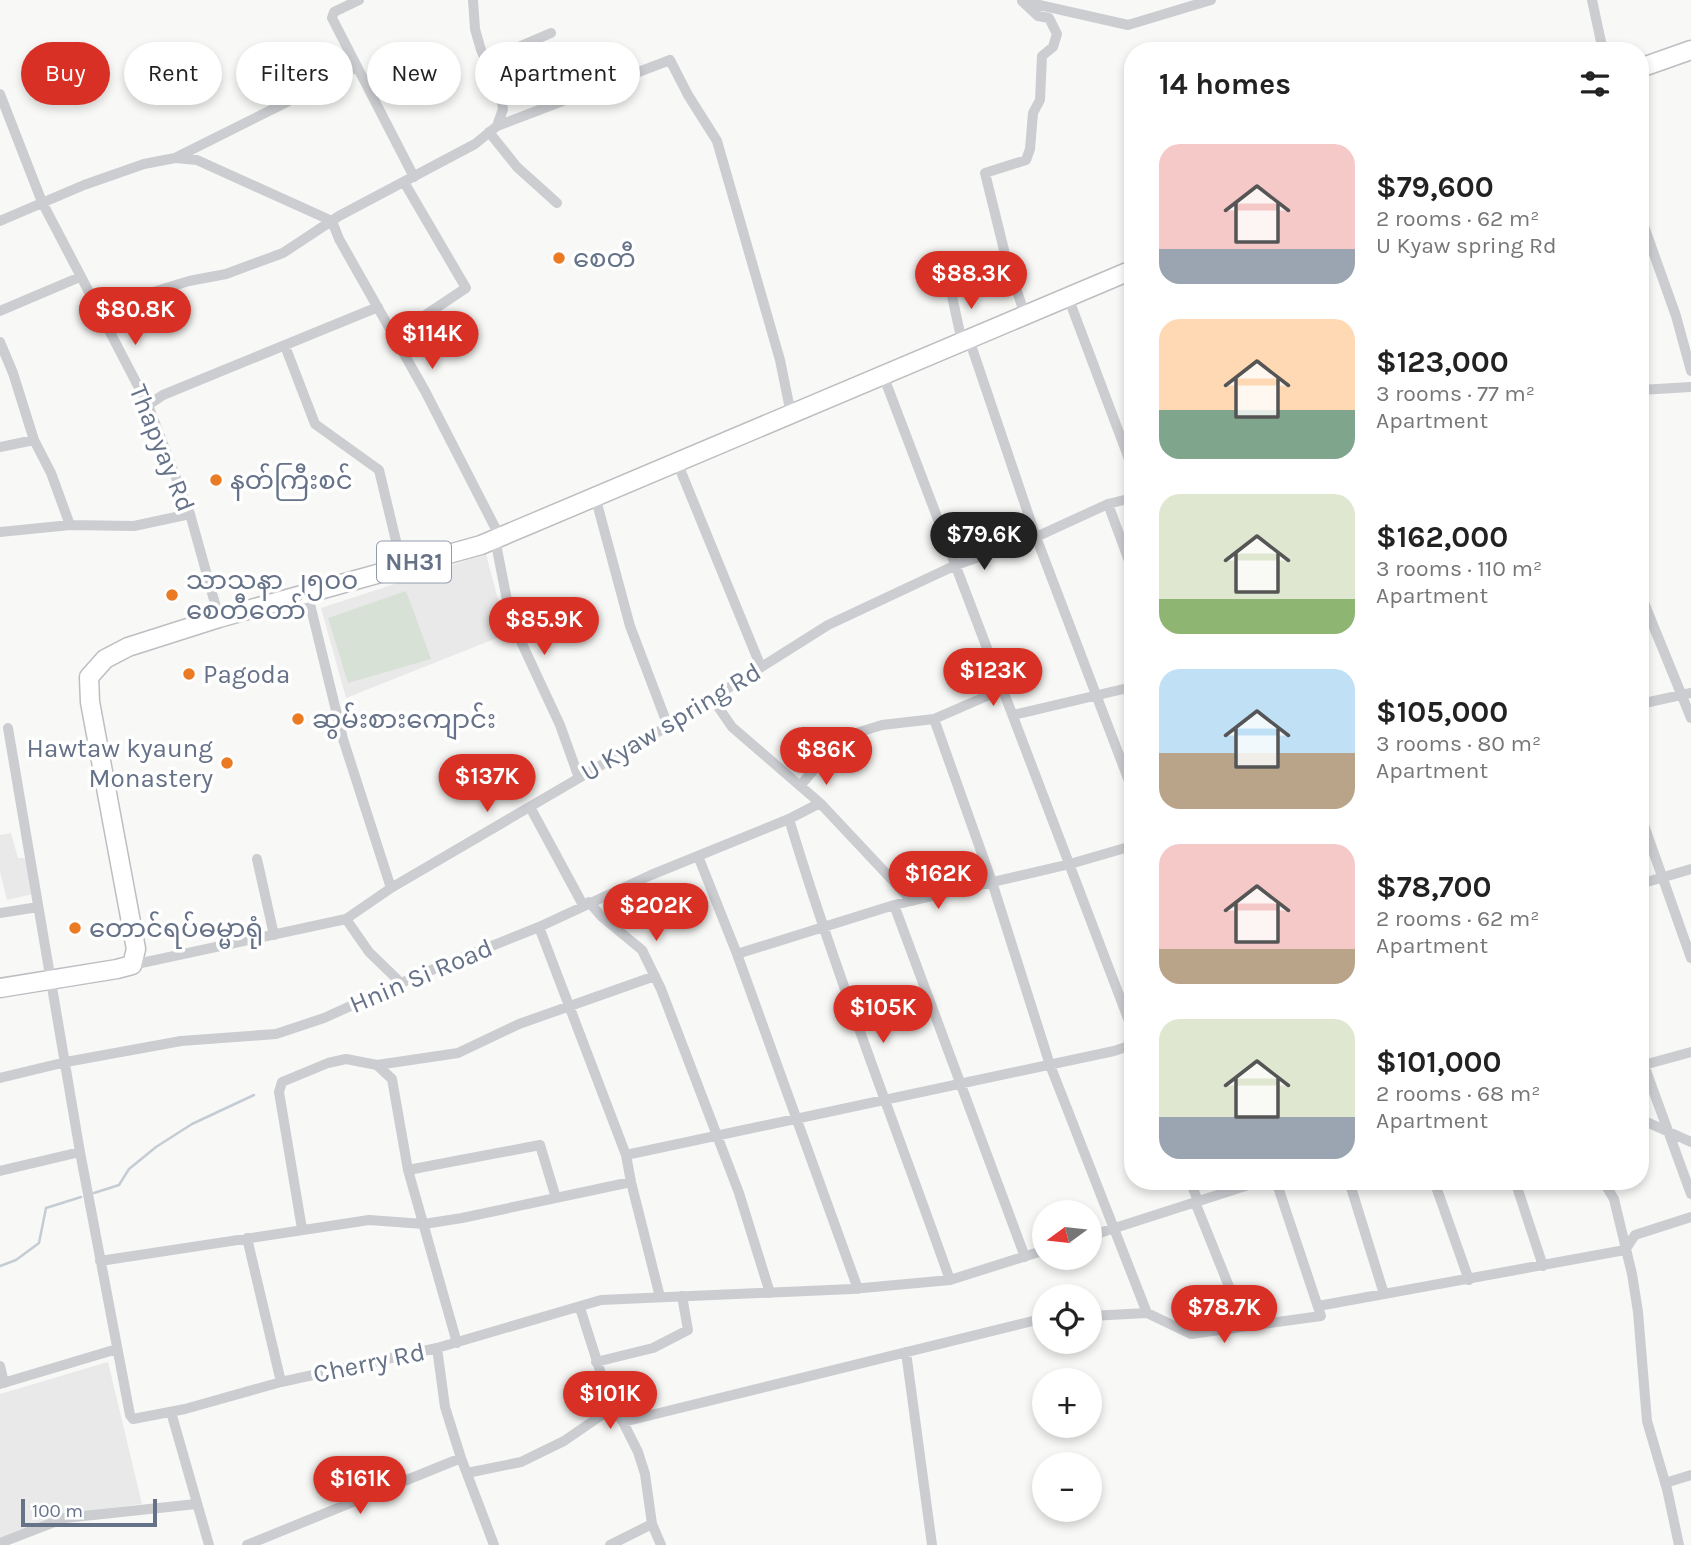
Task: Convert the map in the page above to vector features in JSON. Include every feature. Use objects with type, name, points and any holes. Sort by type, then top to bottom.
[{"type":"highway","points":[[1649,66],[1689,56]]},
{"type":"highway","name":"NH31","points":[[132,965],[136,949],[90,702],[89,677],[106,659],[128,647],[219,618],[481,545],[1124,273]]},
{"type":"highway","points":[[0,988],[132,965]]},
{"type":"street","points":[[359,0],[334,12],[332,18],[409,179],[466,288],[394,336]]},
{"type":"street","points":[[472,0],[475,29],[479,42]]},
{"type":"street","points":[[1025,316],[1006,258],[985,173],[1026,160],[1030,149],[1033,113],[1040,100],[1042,56],[1053,47],[1057,34],[1049,18],[1038,16],[1023,1],[1128,25],[1211,0]]},
{"type":"street","points":[[1592,0],[1601,42]]},
{"type":"street","points":[[530,42],[551,33]]},
{"type":"street","points":[[98,309],[189,281],[226,274],[283,253],[332,221],[475,144],[493,129],[670,60],[717,141],[780,360],[792,414]]},
{"type":"street","points":[[0,221],[144,164],[175,158],[356,67]]},
{"type":"street","name":"Thapyay Rd","points":[[0,94],[43,202],[148,405],[190,514],[219,618]]},
{"type":"street","points":[[493,129],[502,105]]},
{"type":"street","points":[[493,129],[517,167],[557,203]]},
{"type":"street","points":[[175,158],[197,160],[332,221],[339,239],[425,391],[497,538],[510,620],[560,724],[579,778]]},
{"type":"street","points":[[1649,240],[1676,316],[1691,371]]},
{"type":"street","points":[[0,311],[80,277]]},
{"type":"street","points":[[950,287],[965,341],[1124,768]]},
{"type":"street","points":[[1068,297],[1124,446]]},
{"type":"street","points":[[148,405],[163,395],[377,307]]},
{"type":"street","points":[[0,342],[13,373],[34,440],[51,473],[70,525]]},
{"type":"street","points":[[285,346],[315,424],[379,470],[402,566]]},
{"type":"street","points":[[883,375],[1124,1008]]},
{"type":"street","points":[[1649,389],[1691,387]]},
{"type":"street","points":[[0,447],[34,440]]},
{"type":"street","points":[[677,462],[761,667]]},
{"type":"street","points":[[595,496],[630,626],[668,726]]},
{"type":"street","name":"U Kyaw spring Rd","points":[[132,965],[346,919],[391,888],[668,726],[828,625],[956,565],[1036,537],[1108,504],[1124,500]]},
{"type":"street","points":[[1108,504],[1124,547]]},
{"type":"street","points":[[0,532],[70,525],[134,526],[190,514]]},
{"type":"street","points":[[307,592],[343,739],[391,888]]},
{"type":"street","points":[[1649,612],[1687,694],[1691,718]]},
{"type":"street","points":[[800,786],[822,760],[850,735],[882,725],[934,719],[1003,689]]},
{"type":"street","points":[[1013,715],[1124,689]]},
{"type":"street","points":[[1649,702],[1687,694]]},
{"type":"street","points":[[712,698],[732,727],[820,803],[912,901]]},
{"type":"street","points":[[934,719],[992,883],[1050,1065],[1147,1313]]},
{"type":"street","name":"Cherry Rd","points":[[8,728],[80,1152],[130,1415],[133,1419],[171,1412],[281,1382],[438,1349],[601,1300],[858,1289],[950,1280],[1032,1254]]},
{"type":"street","name":"Hnin Si Road","points":[[0,1078],[66,1062],[181,1041],[276,1034],[324,1018],[538,927],[586,903],[789,819],[820,803]]},
{"type":"street","points":[[530,807],[586,903],[642,950],[655,976],[739,1193],[770,1293]]},
{"type":"street","points":[[789,819],[822,928],[887,1100],[950,1280]]},
{"type":"street","points":[[1649,840],[1691,958]]},
{"type":"street","points":[[737,954],[894,905],[1070,864],[1124,848]]},
{"type":"street","points":[[698,856],[737,954],[858,1289]]},
{"type":"street","points":[[257,859],[274,934]]},
{"type":"street","points":[[1649,881],[1691,869]]},
{"type":"street","points":[[894,905],[1025,1256]]},
{"type":"street","points":[[0,913],[38,907]]},
{"type":"street","points":[[346,919],[369,952],[401,984]]},
{"type":"street","points":[[538,927],[626,1155],[660,1297]]},
{"type":"street","points":[[302,1229],[279,1093],[282,1082],[328,1063],[346,1059],[377,1065],[458,1053],[519,1024],[655,976]]},
{"type":"street","points":[[626,1155],[1124,1047]]},
{"type":"street","points":[[1649,1060],[1691,1052]]},
{"type":"street","points":[[377,1065],[392,1079],[408,1170],[457,1343]]},
{"type":"street","points":[[1649,1082],[1691,1194]]},
{"type":"street","points":[[1649,1122],[1691,1142]]},
{"type":"street","points":[[408,1170],[540,1145],[556,1198]]},
{"type":"street","points":[[0,1171],[80,1152]]},
{"type":"street","points":[[100,1261],[369,1220],[424,1224],[631,1182]]},
{"type":"street","points":[[1193,1190],[1232,1294]]},
{"type":"street","points":[[1102,1232],[1233,1190]]},
{"type":"street","points":[[1102,1315],[1147,1313],[1191,1334],[1321,1316],[1279,1190]]},
{"type":"street","points":[[1352,1190],[1384,1294]]},
{"type":"street","points":[[1437,1190],[1469,1280]]},
{"type":"street","points":[[1518,1190],[1543,1266]]},
{"type":"street","points":[[1608,1190],[1614,1199],[1638,1312],[1647,1421],[1679,1545]]},
{"type":"street","points":[[1318,1306],[1625,1250],[1635,1235],[1691,1217]]},
{"type":"street","points":[[247,1238],[281,1382]]},
{"type":"street","points":[[596,1362],[653,1349],[688,1330],[682,1297]]},
{"type":"street","points":[[580,1308],[612,1408],[623,1422],[638,1452],[645,1474],[652,1524],[661,1545]]},
{"type":"street","points":[[623,1422],[1032,1321]]},
{"type":"street","points":[[0,1366],[2,1384],[117,1349]]},
{"type":"street","points":[[438,1349],[445,1407],[494,1545]]},
{"type":"street","points":[[906,1353],[932,1545]]},
{"type":"street","points":[[467,1473],[521,1462],[564,1441],[612,1408]]},
{"type":"street","points":[[171,1412],[209,1545]]},
{"type":"street","points":[[247,1545],[461,1458]]},
{"type":"street","points":[[1665,1483],[1691,1475]]},
{"type":"street","points":[[0,1543],[65,1518],[196,1504]]},
{"type":"street","points":[[610,1545],[652,1524]]},
{"type":"shaded area","points":[[486,554],[507,634],[346,698],[321,608]]},
{"type":"shaded area","points":[[406,591],[431,659],[348,683],[328,618]]},
{"type":"shaded area","points":[[11,833],[18,858],[27,858],[33,894],[7,900],[0,872],[0,835]]},
{"type":"shaded area","points":[[108,1362],[142,1504],[66,1514],[0,1539],[0,1394]]},
{"type":"waterway","points":[[94,1193],[119,1185],[129,1169],[156,1147],[192,1124],[254,1095]]},
{"type":"waterway","points":[[0,1266],[16,1260],[39,1243],[46,1208],[81,1197]]},
{"type":"place","name":"စေတီ","points":[[559,258]]},
{"type":"place","name":"နတ်ကြီးစင်","points":[[216,480]]},
{"type":"place","name":"သာသနာ ၂၅၀၀ စေတီတော်","points":[[172,595]]},
{"type":"place","name":"Pagoda","points":[[189,674]]},
{"type":"place","name":"ဆွမ်းစားကျောင်း","points":[[298,719]]},
{"type":"place","name":"Hawtaw kyaung Monastery","points":[[227,763]]},
{"type":"place","name":"တောင်ရပ်ဓမ္မာရုံ","points":[[75,928]]}]
